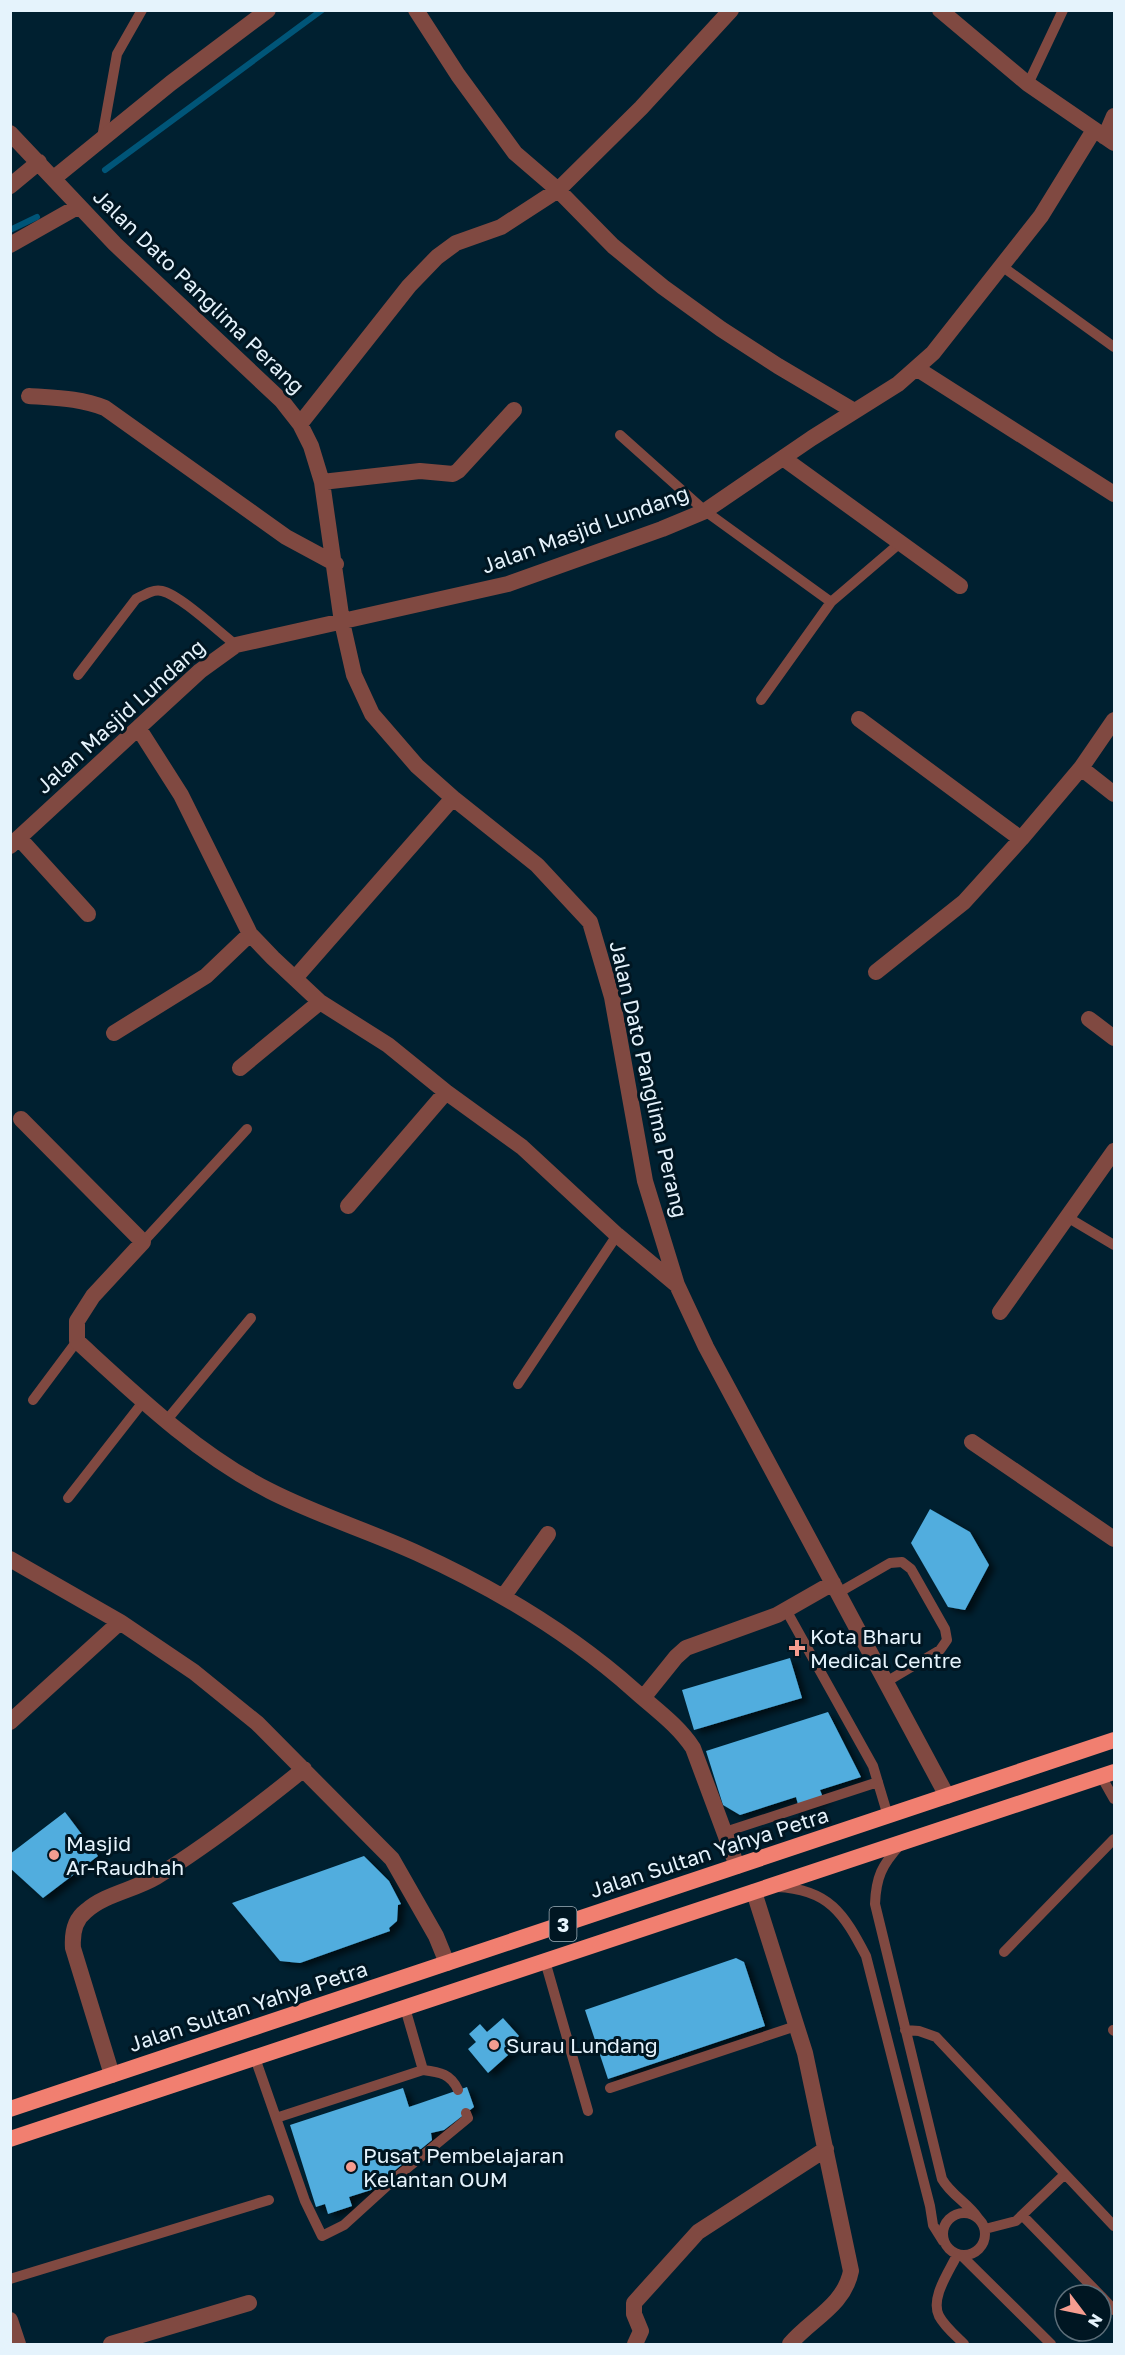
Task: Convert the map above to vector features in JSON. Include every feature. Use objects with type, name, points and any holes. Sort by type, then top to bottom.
[{"type":"highway","name":"Jalan Sultan Yahya Petra","points":[[10,2109],[1114,1740]]},
{"type":"highway","name":"3","points":[[10,2139],[1108,1774]]},
{"type":"street","points":[[54,178],[102,138],[268,10]]},
{"type":"street","points":[[416,10],[458,75],[515,153],[558,190],[613,246],[663,287],[730,335],[854,411]]},
{"type":"street","points":[[300,424],[409,286],[437,257],[456,243],[501,227],[558,190],[641,108],[731,10]]},
{"type":"street","points":[[939,10],[1028,84],[1105,137]]},
{"type":"street","name":"Jalan Masjid Lundang","points":[[13,838],[139,729],[200,671],[236,645],[508,584],[662,529],[705,511],[898,384],[933,353],[1003,267],[1060,188],[1105,137],[1114,116]]},
{"type":"street","name":"Jalan Dato Panglima Perang","points":[[10,133],[123,252],[282,400],[300,424],[311,446],[322,482],[336,564],[342,621],[354,675],[372,714],[417,766],[537,865],[590,922],[612,997],[645,1181],[677,1285],[706,1347],[947,1796]]},
{"type":"street","points":[[10,186],[39,162]]},
{"type":"street","points":[[10,245],[80,206]]},
{"type":"street","points":[[916,368],[1114,494]]},
{"type":"street","points":[[29,396],[72,398],[105,408],[286,537],[336,564]]},
{"type":"street","points":[[322,482],[420,471],[453,474],[514,410]]},
{"type":"street","points":[[783,458],[960,586]]},
{"type":"street","points":[[859,719],[1021,839]]},
{"type":"street","points":[[876,972],[964,902],[1081,768],[1114,720]]},
{"type":"street","points":[[139,729],[181,795],[250,934],[273,958],[296,977],[320,1002],[388,1045],[446,1092],[522,1147],[617,1235],[677,1285]]},
{"type":"street","points":[[1081,768],[1114,794]]},
{"type":"street","points":[[296,977],[453,798]]},
{"type":"street","points":[[13,838],[88,914]]},
{"type":"street","points":[[114,1033],[206,976],[250,934]]},
{"type":"street","points":[[240,1068],[320,1002]]},
{"type":"street","points":[[1089,1019],[1114,1038]]},
{"type":"street","points":[[348,1206],[446,1092]]},
{"type":"street","points":[[21,1119],[143,1242],[93,1296],[77,1321],[77,1341],[143,1402],[229,1468],[271,1492],[417,1553],[503,1597],[602,1662],[683,1734],[693,1748],[737,1866]]},
{"type":"street","points":[[1000,1312],[1114,1151]]},
{"type":"street","points":[[972,1442],[1114,1539]]},
{"type":"street","points":[[503,1597],[548,1534]]},
{"type":"street","points":[[10,1558],[120,1622],[194,1672],[257,1723],[399,1868],[436,1936],[447,1963]]},
{"type":"street","points":[[643,1698],[686,1648],[769,1618],[835,1588]]},
{"type":"street","points":[[10,1722],[120,1622]]},
{"type":"street","points":[[112,2075],[72,1948],[72,1935],[76,1922],[85,1911],[98,1903],[154,1878],[255,1808],[304,1769]]},
{"type":"street","points":[[761,1890],[805,2053],[851,2271],[849,2283],[842,2295],[790,2344]]},
{"type":"street","points":[[635,2344],[641,2331],[634,2314],[634,2303],[698,2232],[826,2149]]},
{"type":"street","points":[[111,2344],[249,2303]]},
{"type":"street","points":[[10,2320],[18,2344]]},
{"type":"lane","points":[[102,138],[117,54],[142,10]]},
{"type":"lane","points":[[1028,84],[1063,10]]},
{"type":"lane","points":[[1003,267],[1114,347]]},
{"type":"lane","points":[[620,435],[705,511],[831,602]]},
{"type":"lane","points":[[761,700],[831,602],[900,543]]},
{"type":"lane","points":[[78,675],[136,599],[149,592],[161,590],[174,596],[236,645]]},
{"type":"lane","points":[[143,1242],[247,1129]]},
{"type":"lane","points":[[1067,1218],[1114,1245]]},
{"type":"lane","points":[[518,1384],[617,1235]]},
{"type":"lane","points":[[166,1421],[251,1318]]},
{"type":"lane","points":[[33,1400],[77,1341]]},
{"type":"lane","points":[[68,1498],[143,1402]]},
{"type":"lane","points":[[835,1588],[890,1563],[902,1562],[911,1569],[945,1629],[947,1640],[940,1650],[886,1682]]},
{"type":"lane","points":[[786,1610],[873,1766],[888,1816]]},
{"type":"lane","points":[[1108,1774],[1114,1799]]},
{"type":"lane","points":[[725,1832],[878,1782]]},
{"type":"lane","points":[[1004,1952],[1114,1839]]},
{"type":"lane","points":[[902,1843],[881,1870],[876,1884],[875,1904],[942,2179],[946,2187],[978,2218],[984,2229],[985,2236],[979,2249],[974,2253],[960,2255]]},
{"type":"lane","points":[[761,1890],[802,1891],[830,1903],[849,1923],[866,1956],[932,2219],[951,2252],[960,2255],[1051,2344]]},
{"type":"lane","points":[[545,1961],[588,2110]]},
{"type":"lane","points":[[405,2008],[423,2070]]},
{"type":"lane","points":[[610,2088],[796,2026]]},
{"type":"lane","points":[[905,2030],[920,2031],[936,2037],[1114,2226]]},
{"type":"lane","points":[[255,2058],[305,2201],[322,2236],[344,2225],[399,2175],[468,2118],[466,2113]]},
{"type":"lane","points":[[276,2118],[423,2070],[445,2074],[455,2083],[458,2090]]},
{"type":"lane","points":[[984,2229],[1007,2224],[1023,2216],[1065,2174]]},
{"type":"lane","points":[[10,2278],[269,2200]]},
{"type":"lane","points":[[943,2241],[943,2228],[952,2217],[965,2213],[978,2218]]},
{"type":"lane","points":[[1023,2216],[1089,2283]]},
{"type":"lane","points":[[960,2255],[938,2297],[937,2309],[942,2320],[964,2344]]},
{"type":"building","points":[[930,1509],[970,1532],[989,1565],[965,1610],[948,1607],[911,1543]]},
{"type":"building","points":[[790,1658],[802,1698],[694,1730],[682,1690]]},
{"type":"building","points":[[828,1712],[861,1777],[820,1790],[824,1800],[799,1808],[796,1797],[740,1815],[723,1805],[706,1751]]},
{"type":"building","name":"Masjid Ar-Raudhah","points":[[65,1812],[98,1856],[43,1898],[10,1868],[10,1854]]},
{"type":"building","points":[[364,1856],[389,1881],[401,1904],[398,1905],[397,1921],[389,1928],[390,1931],[300,1963],[280,1961],[232,1903]]},
{"type":"building","points":[[736,1958],[744,1962],[765,2026],[608,2079],[585,2010]]},
{"type":"building","name":"Surau Lundang","points":[[503,2018],[519,2036],[512,2042],[517,2047],[488,2073],[468,2049],[476,2042],[469,2034],[480,2024],[487,2032]]},
{"type":"building","name":"Pusat Pembelajaran Kelantan OUM","points":[[467,2087],[474,2107],[444,2130],[431,2133],[432,2140],[371,2190],[349,2197],[352,2206],[328,2214],[325,2204],[316,2207],[290,2125],[403,2088],[409,2107]]},
{"type":"waterway","points":[[105,170],[322,10]]},
{"type":"waterway","points":[[10,230],[37,217]]},
{"type":"place","name":"Kota Bharu Medical Centre","points":[[797,1648]]},
{"type":"place","name":"Masjid Ar-Raudhah","points":[[54,1855]]},
{"type":"place","name":"Surau Lundang","points":[[494,2045]]},
{"type":"place","name":"Pusat Pembelajaran Kelantan OUM","points":[[351,2167]]}]
